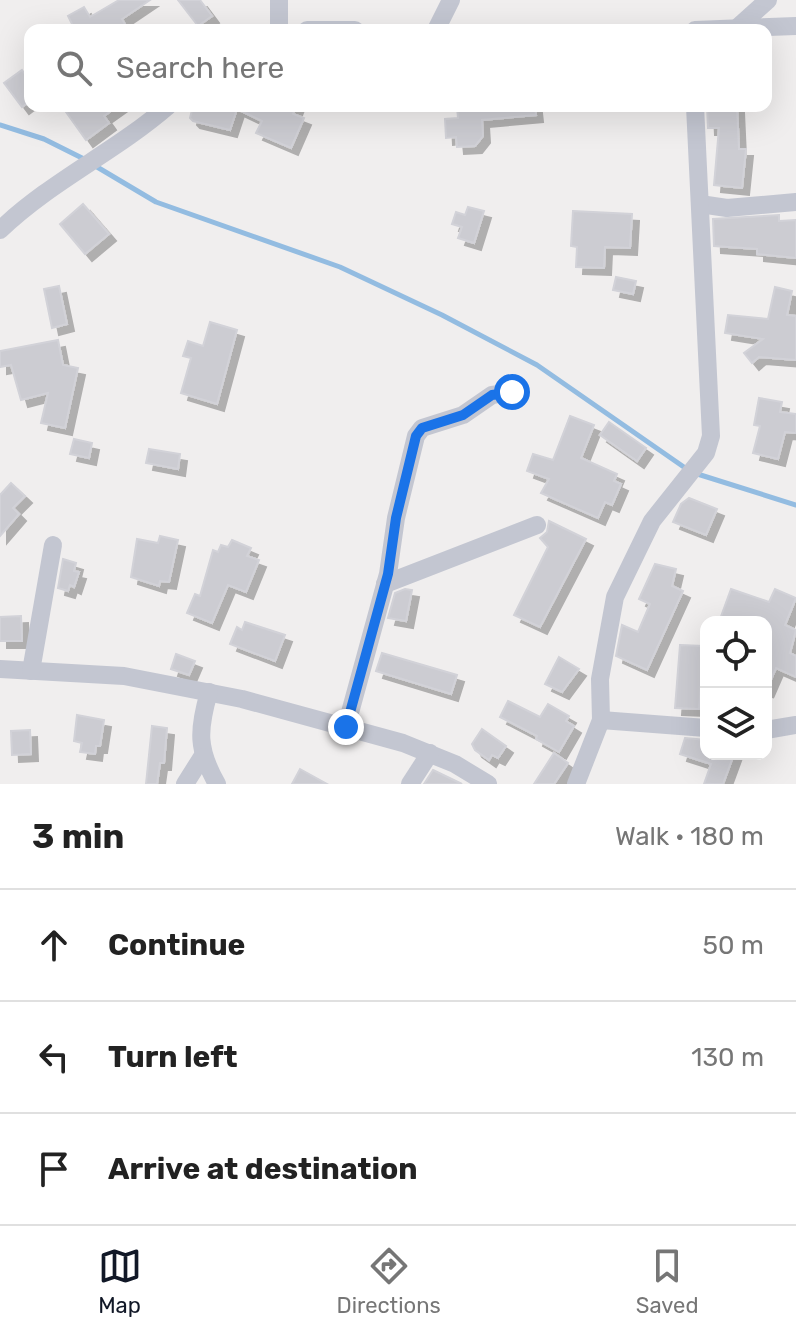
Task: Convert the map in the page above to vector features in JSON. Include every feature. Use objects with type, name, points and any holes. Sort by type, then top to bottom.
[{"type":"street","points":[[279,0],[279,24]]},
{"type":"street","points":[[439,24],[451,0]]},
{"type":"street","points":[[716,24],[743,15],[768,0]]},
{"type":"street","points":[[743,15],[796,26]]},
{"type":"street","points":[[0,230],[51,187],[147,125],[161,112]]},
{"type":"street","points":[[576,784],[601,720],[600,679],[615,597],[652,521],[706,453],[711,436],[695,112]]},
{"type":"street","points":[[700,204],[727,208],[796,202]]},
{"type":"street","points":[[346,727],[385,584],[396,518],[416,436],[422,428],[463,415],[492,395],[512,392]]},
{"type":"street","points":[[385,584],[537,525]]},
{"type":"street","points":[[31,671],[53,545]]},
{"type":"street","points":[[0,669],[124,676],[209,692],[346,727],[430,753],[488,784]]},
{"type":"street","points":[[209,692],[200,723],[202,757],[217,784]]},
{"type":"street","points":[[601,720],[700,728]]},
{"type":"street","points":[[772,729],[796,725]]},
{"type":"street","points":[[410,784],[430,753]]},
{"type":"street","points":[[185,784],[202,757]]},
{"type":"building","points":[[119,0],[150,0],[122,19],[125,24],[72,24],[68,16],[84,7],[90,17]]},
{"type":"building","points":[[178,0],[200,0],[212,16],[196,24]]},
{"type":"building","points":[[22,70],[24,106],[22,107],[4,83]]},
{"type":"building","points":[[66,112],[110,112],[104,116],[109,123],[86,140]]},
{"type":"building","points":[[192,112],[236,112],[230,130],[190,118]]},
{"type":"building","points":[[243,112],[294,112],[304,118],[291,148],[256,133],[262,121]]},
{"type":"building","points":[[457,112],[536,112],[536,115],[482,120],[483,136],[475,146],[457,147],[456,137],[446,138],[445,119],[458,118]]},
{"type":"building","points":[[707,112],[737,112],[739,149],[746,149],[742,188],[714,185],[719,128],[708,128]]},
{"type":"building","points":[[83,204],[109,234],[85,254],[60,224]]},
{"type":"building","points":[[468,207],[484,211],[474,243],[458,238],[462,227],[452,224],[456,212],[465,215]]},
{"type":"building","points":[[573,211],[632,214],[630,248],[605,247],[604,268],[576,267],[577,247],[571,246]]},
{"type":"building","points":[[779,215],[779,221],[796,220],[796,258],[757,254],[757,249],[714,246],[713,219]]},
{"type":"building","points":[[616,277],[636,281],[633,294],[613,290]]},
{"type":"building","points":[[59,286],[67,324],[52,328],[44,289]]},
{"type":"building","points":[[775,287],[792,291],[787,315],[796,316],[796,360],[759,357],[752,363],[744,353],[763,339],[725,333],[728,315],[768,319]]},
{"type":"building","points":[[210,322],[237,330],[217,404],[181,393],[191,358],[183,356],[188,341],[203,346]]},
{"type":"building","points":[[58,340],[63,365],[78,368],[65,428],[41,423],[48,393],[21,400],[11,365],[0,367],[0,351]]},
{"type":"building","points":[[759,398],[782,402],[780,412],[796,414],[796,433],[785,432],[778,459],[753,453],[760,426],[754,425]]},
{"type":"building","points":[[570,416],[594,425],[581,458],[617,474],[614,481],[621,484],[612,505],[605,502],[598,518],[541,493],[549,479],[527,471],[533,454],[553,460]]},
{"type":"building","points":[[609,422],[646,448],[637,461],[600,435]]},
{"type":"building","points":[[74,439],[92,443],[89,458],[70,454]]},
{"type":"building","points":[[149,449],[180,454],[178,469],[146,463]]},
{"type":"building","points":[[11,483],[25,496],[13,508],[19,514],[0,536],[0,495]]},
{"type":"building","points":[[689,498],[717,509],[706,535],[673,522],[681,504]]},
{"type":"building","points":[[549,521],[586,539],[540,627],[514,615],[548,547],[540,538],[547,532]]},
{"type":"building","points":[[160,536],[178,540],[169,582],[160,581],[159,586],[131,577],[137,539],[158,543]]},
{"type":"building","points":[[232,540],[251,548],[247,556],[259,560],[246,592],[228,585],[212,623],[187,613],[195,594],[200,596],[213,550],[218,552],[221,545],[228,547]]},
{"type":"building","points":[[63,559],[76,563],[74,571],[79,572],[74,587],[70,585],[68,591],[58,588]]},
{"type":"building","points":[[655,564],[676,569],[672,586],[683,591],[647,670],[616,656],[622,625],[638,632],[650,604],[639,599]]},
{"type":"building","points":[[731,589],[769,602],[775,589],[796,598],[785,625],[796,630],[790,653],[796,656],[796,677],[776,668],[772,677],[772,616],[721,616]]},
{"type":"building","points":[[412,590],[406,621],[388,618],[395,593]]},
{"type":"building","points":[[21,616],[22,641],[0,641],[0,617]]},
{"type":"building","points":[[245,622],[285,635],[275,661],[230,644],[237,627],[242,630]]},
{"type":"building","points":[[680,645],[700,646],[699,709],[675,708]]},
{"type":"building","points":[[382,653],[457,675],[451,694],[376,671]]},
{"type":"building","points":[[176,654],[195,661],[189,675],[171,669]]},
{"type":"building","points":[[559,657],[579,669],[562,692],[545,684]]},
{"type":"building","points":[[508,701],[540,717],[548,704],[569,716],[566,721],[574,726],[559,752],[536,739],[537,736],[500,717]]},
{"type":"building","points":[[77,715],[104,720],[100,746],[96,746],[95,754],[80,752],[82,743],[74,741]]},
{"type":"building","points":[[152,726],[167,728],[164,763],[160,763],[157,784],[146,784]]},
{"type":"building","points":[[482,729],[506,746],[498,758],[492,755],[489,760],[475,750],[472,744]]},
{"type":"building","points":[[30,730],[31,754],[12,755],[11,731]]},
{"type":"building","points":[[685,738],[700,739],[700,760],[732,760],[723,784],[704,784],[711,764],[680,754]]},
{"type":"building","points":[[554,753],[568,763],[554,784],[534,784]]},
{"type":"building","points":[[300,769],[327,784],[292,784]]},
{"type":"building","points":[[433,770],[462,784],[424,784]]},
{"type":"waterway","points":[[0,125],[44,139],[84,159]]},
{"type":"waterway","points":[[92,164],[156,202],[340,267],[442,315],[537,365],[691,472],[796,505]]},
{"type":"route","points":[[346,727],[388,574],[396,518],[416,436],[422,428],[463,415],[492,395],[512,392]]}]
